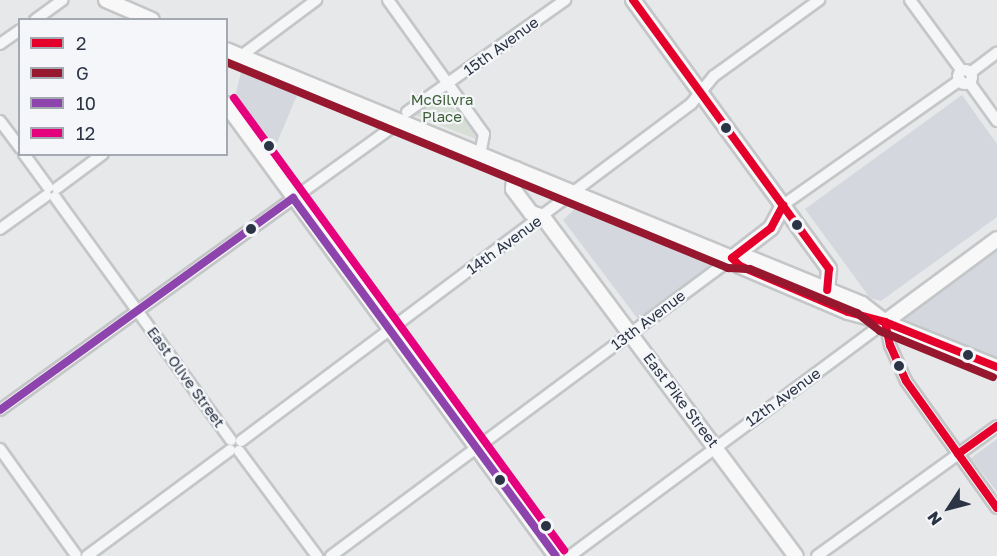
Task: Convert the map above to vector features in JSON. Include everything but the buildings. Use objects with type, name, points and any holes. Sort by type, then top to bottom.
[{"type":"main road","points":[[106,0],[147,18]]},
{"type":"main road","points":[[633,0],[829,269],[827,290]]},
{"type":"main road","points":[[228,51],[403,117],[480,155],[732,258],[752,259],[862,304],[885,322]]},
{"type":"main road","points":[[228,107],[556,556]]},
{"type":"main road","name":"East Pike Street","points":[[516,170],[513,189],[531,213],[543,217],[796,556]]},
{"type":"main road","name":"13th Avenue","points":[[732,258],[771,228],[783,205]]},
{"type":"main road","name":"12th Avenue","points":[[885,322],[997,239]]},
{"type":"main road","points":[[732,258],[740,267],[858,317],[885,322],[997,367]]},
{"type":"street","points":[[38,18],[63,0]]},
{"type":"street","points":[[241,56],[316,0]]},
{"type":"street","points":[[388,0],[484,134],[480,155]]},
{"type":"street","name":"15th Avenue","points":[[0,410],[139,312],[447,83],[565,0]]},
{"type":"street","name":"14th Avenue","points":[[81,556],[235,446],[543,217],[692,104],[714,76],[819,0]]},
{"type":"street","points":[[909,0],[997,121]]},
{"type":"street","points":[[0,44],[18,31]]},
{"type":"street","name":"13th Avenue","points":[[783,205],[997,53]]},
{"type":"street","points":[[0,121],[18,145]]},
{"type":"street","name":"East Olive Street","points":[[25,156],[317,556]]},
{"type":"street","points":[[0,229],[100,156]]},
{"type":"street","name":"13th Avenue","points":[[331,556],[732,258]]},
{"type":"street","points":[[885,322],[890,345],[904,378],[997,508]]},
{"type":"street","name":"12th Avenue","points":[[570,556],[885,322]]},
{"type":"street","points":[[817,556],[997,426]]},
{"type":"street","points":[[0,449],[81,556]]},
{"type":"shaded area","points":[[241,72],[297,95],[274,150],[235,97]]},
{"type":"shaded area","points":[[962,95],[997,144],[997,217],[881,301],[870,298],[805,209]]},
{"type":"shaded area","points":[[577,207],[713,265],[638,319],[563,220]]},
{"type":"shaded area","points":[[997,239],[997,367],[885,322]]},
{"type":"shaded area","points":[[997,439],[997,492],[971,458]]},
{"type":"green space","name":"McGilvra Place","points":[[447,83],[491,145],[407,112]]},
{"type":"transit line","name":"2","points":[[633,0],[829,269],[827,290]]},
{"type":"transit line","name":"G","points":[[228,63],[728,268],[750,269],[857,313],[880,331],[993,377]]},
{"type":"transit line","name":"12","points":[[234,98],[564,550]]},
{"type":"transit line","name":"10","points":[[293,198],[556,556]]},
{"type":"transit line","name":"10","points":[[0,410],[293,198]]},
{"type":"transit line","name":"2","points":[[732,258],[771,228],[783,205]]},
{"type":"transit line","name":"2","points":[[732,258],[740,266],[848,312],[885,322],[997,367]]},
{"type":"transit line","name":"2","points":[[885,322],[890,345],[906,381],[997,508]]},
{"type":"transit line","name":"2","points":[[958,454],[997,426]]}]
